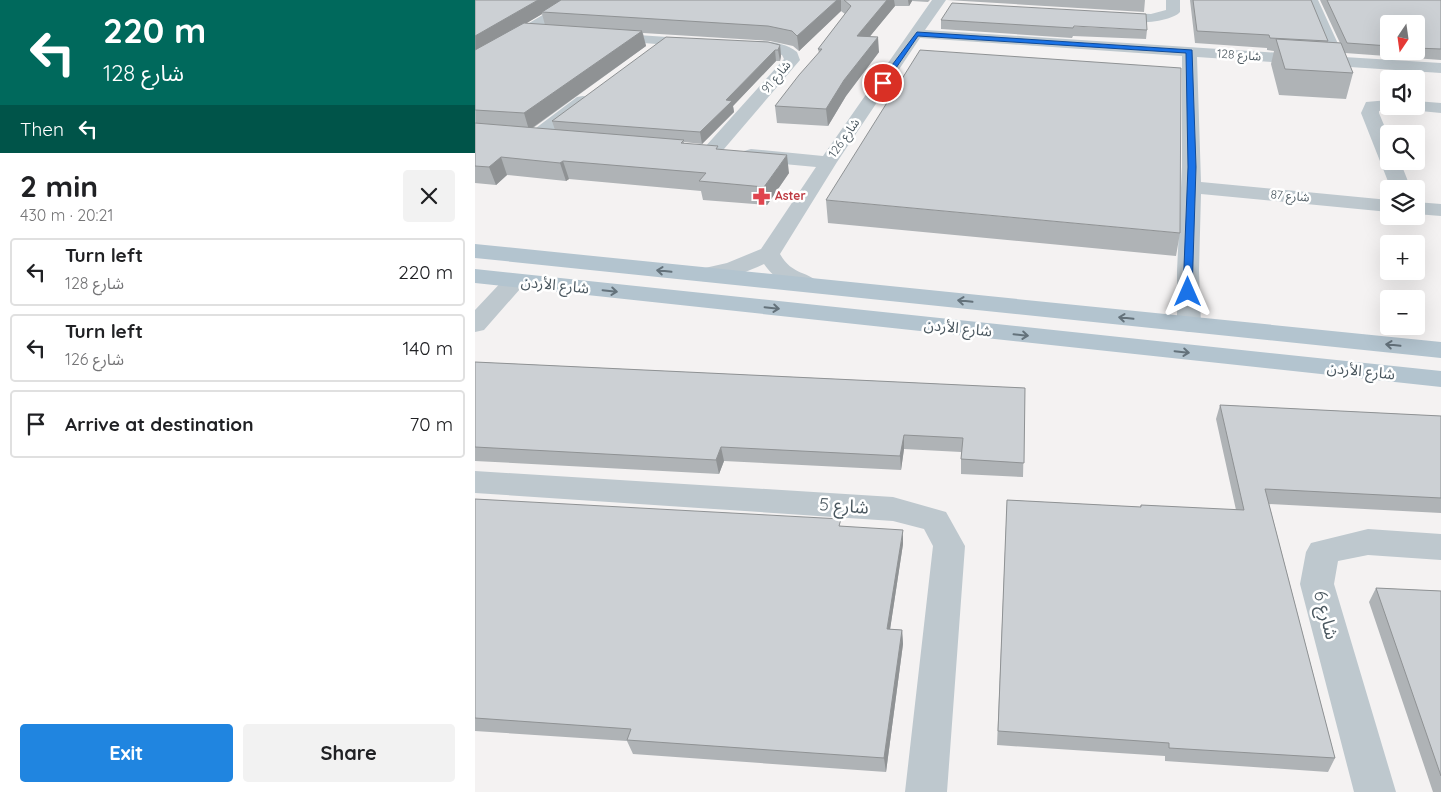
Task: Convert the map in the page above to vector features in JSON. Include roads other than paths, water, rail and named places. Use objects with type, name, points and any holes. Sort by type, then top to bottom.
[{"type":"main road","name":"شارع الأردن","points":[[475,251],[1441,350]]},
{"type":"main road","name":"شارع الأردن","points":[[475,276],[1441,380]]},
{"type":"street","points":[[475,61],[577,0]]},
{"type":"street","points":[[1092,15],[1150,18],[1167,16],[1173,12],[1173,0]]},
{"type":"street","points":[[1311,0],[1337,61]]},
{"type":"street","points":[[937,3],[955,8]]},
{"type":"street","name":"شارع 126","points":[[769,254],[828,162],[937,3]]},
{"type":"street","points":[[524,31],[552,33]]},
{"type":"street","name":"شارع 128","points":[[917,34],[1441,68]]},
{"type":"street","points":[[590,36],[713,44]]},
{"type":"street","points":[[641,58],[664,40]]},
{"type":"street","name":"شارع 91","points":[[711,152],[792,60],[792,54],[788,51],[770,47],[732,45]]},
{"type":"street","points":[[1189,52],[1191,187],[1188,271],[1189,325]]},
{"type":"street","points":[[534,138],[595,92]]},
{"type":"street","points":[[1380,106],[1372,106],[1370,113],[1380,138]]},
{"type":"street","points":[[1425,107],[1441,108]]},
{"type":"street","points":[[514,136],[563,140]]},
{"type":"street","points":[[691,150],[828,162]]},
{"type":"street","name":"شارع 87","points":[[1191,187],[1380,205]]},
{"type":"street","points":[[1425,209],[1441,210]]},
{"type":"street","points":[[704,275],[733,269],[769,254],[775,267],[786,277],[807,284]]},
{"type":"street","points":[[475,326],[515,280]]},
{"type":"street","name":"شارع 5","points":[[475,482],[893,509],[935,520],[949,546],[926,792]]},
{"type":"street","name":"شارع 6","points":[[1375,792],[1317,584],[1323,552],[1368,542],[1441,547]]},
{"type":"place","name":"Aster","points":[[761,196]]}]
